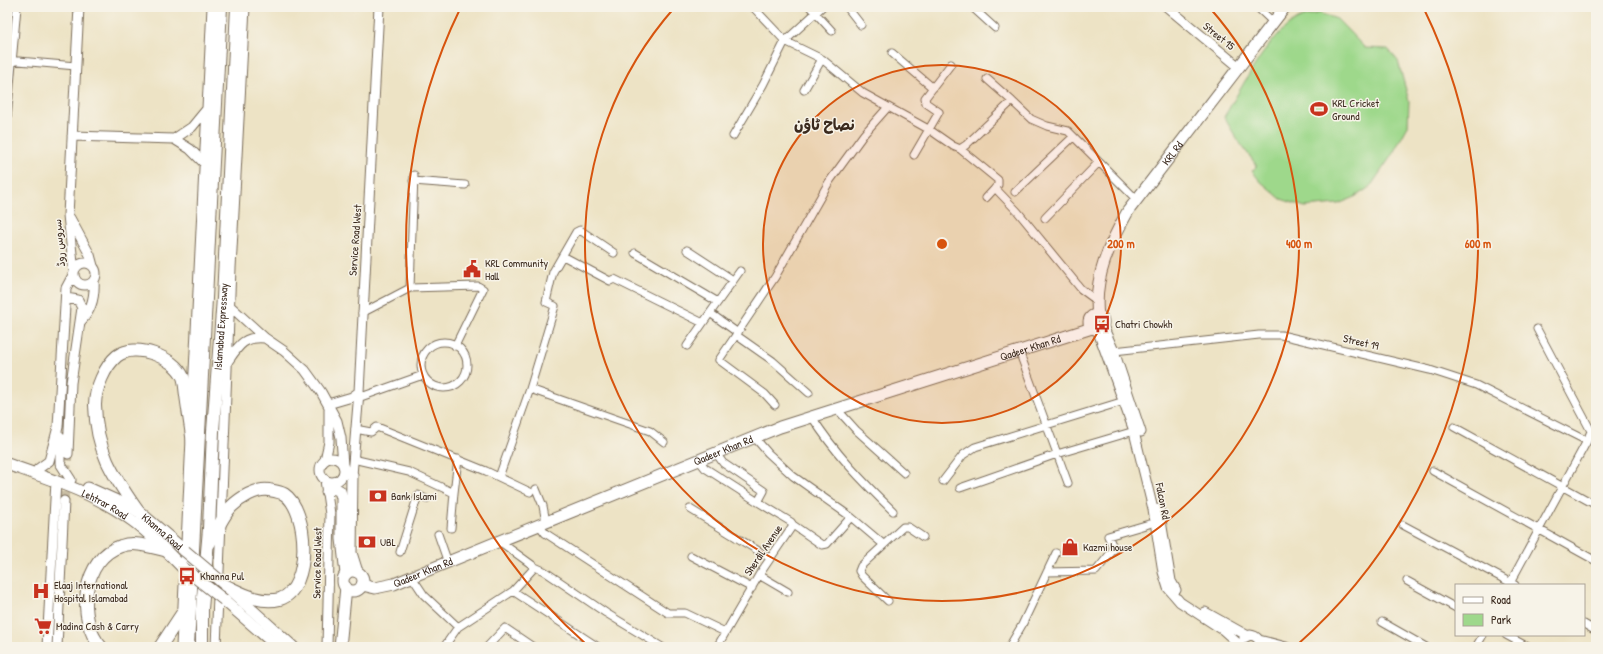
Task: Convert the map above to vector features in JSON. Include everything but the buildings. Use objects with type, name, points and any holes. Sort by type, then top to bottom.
[{"type":"highway","name":"Islamabad Expressway","points":[[188,647],[221,7]]},
{"type":"highway","name":"Islamabad Expressway","points":[[202,647],[202,609],[223,298],[237,7]]},
{"type":"highway","points":[[137,510],[110,469],[101,446],[95,403],[100,382],[107,367],[118,356],[135,351],[153,353],[162,356],[171,363],[183,377],[197,472]]},
{"type":"highway","points":[[207,547],[231,507],[250,494],[266,490],[275,491],[283,494],[296,509],[302,528],[303,543],[301,574],[294,587],[282,598],[262,600],[225,585]]},
{"type":"highway","points":[[101,647],[90,631],[86,592],[90,577],[100,558],[122,545],[144,545],[164,550]]},
{"type":"highway","points":[[160,647],[190,602]]},
{"type":"main road","name":"KRL Rd","points":[[1096,324],[1096,300],[1105,258],[1112,240],[1128,211],[1285,7]]},
{"type":"main road","name":"Qadeer Khan Rd","points":[[355,581],[380,582],[391,580],[446,557],[812,417],[1019,351],[1096,324]]},
{"type":"main road","name":"Qadeer Khan Rd","points":[[355,581],[382,587],[412,577],[779,422],[1096,324]]},
{"type":"main road","name":"Khanna Road","points":[[7,458],[71,480],[137,510],[225,585],[293,647]]},
{"type":"main road","name":"Lehtrar Road","points":[[7,464],[74,488],[122,514],[144,530],[182,566],[278,647]]},
{"type":"main road","points":[[340,647],[355,581],[351,553],[346,471]]},
{"type":"main road","points":[[328,492],[331,489],[340,491],[342,498],[342,539],[355,581],[349,602],[344,647]]},
{"type":"street","points":[[7,119],[10,61],[17,7]]},
{"type":"street","name":"سروس روڈ","points":[[38,469],[49,460],[58,427],[66,288],[74,273],[68,215],[79,7]]},
{"type":"street","points":[[181,647],[212,7]]},
{"type":"street","points":[[216,647],[230,306],[245,7]]},
{"type":"street","name":"Service Road West","points":[[346,471],[353,459],[379,7]]},
{"type":"street","points":[[753,7],[785,40],[822,59],[863,93],[930,130],[953,146],[960,148],[998,180],[998,185],[986,198]]},
{"type":"street","points":[[733,136],[763,86],[785,40],[812,10],[822,7]]},
{"type":"street","points":[[847,7],[861,25]]},
{"type":"street","points":[[972,7],[995,28]]},
{"type":"street","name":"Street 15","points":[[1167,7],[1239,66]]},
{"type":"street","points":[[1257,7],[1273,22]]},
{"type":"street","points":[[812,10],[832,31]]},
{"type":"street","points":[[892,53],[933,88]]},
{"type":"street","points":[[804,90],[822,59]]},
{"type":"street","points":[[10,61],[76,66]]},
{"type":"street","points":[[914,155],[930,130],[939,112],[924,101],[951,64]]},
{"type":"street","points":[[987,79],[1031,119],[1047,126],[1068,131],[1137,200]]},
{"type":"street","points":[[960,148],[966,145],[1012,101]]},
{"type":"street","points":[[775,405],[765,394],[719,360],[775,277],[829,182],[864,134],[888,108]]},
{"type":"street","points":[[174,139],[192,127],[206,110]]},
{"type":"street","points":[[72,136],[174,139],[190,149],[204,163]]},
{"type":"street","points":[[1015,192],[1073,137]]},
{"type":"street","points":[[1045,218],[1099,162]]},
{"type":"street","points":[[410,288],[414,178],[466,185]]},
{"type":"street","points":[[995,188],[1018,212],[1081,289],[1096,300]]},
{"type":"street","points":[[68,215],[90,255],[93,266],[96,270],[94,280],[95,294],[87,315],[81,321]]},
{"type":"street","points":[[498,477],[530,389],[555,306],[546,302],[553,272],[576,232],[580,230],[614,253]]},
{"type":"street","points":[[687,250],[733,280]]},
{"type":"street","points":[[635,253],[718,302]]},
{"type":"street","points":[[563,256],[610,281],[614,279],[703,323]]},
{"type":"street","points":[[93,266],[83,263],[79,264],[74,273],[77,282],[81,284],[86,285],[94,280]]},
{"type":"street","points":[[687,346],[740,271]]},
{"type":"street","points":[[362,313],[410,288],[478,286],[483,289],[455,346]]},
{"type":"street","points":[[66,298],[78,300],[82,308],[71,384],[68,454]]},
{"type":"street","points":[[230,306],[265,338],[284,350],[305,370],[331,405],[341,438],[346,471]]},
{"type":"street","points":[[710,313],[773,361],[809,393]]},
{"type":"street","name":"Falcon Rd","points":[[1096,324],[1114,351],[1140,428],[1174,586],[1192,605],[1248,636],[1254,636],[1259,644]]},
{"type":"street","name":"Falcon Rd","points":[[1096,324],[1133,428],[1153,509],[1163,572],[1168,588],[1180,602],[1224,630],[1242,647]]},
{"type":"street","points":[[1402,525],[1511,584],[1587,441],[1593,433],[1537,329]]},
{"type":"street","name":"Street 19","points":[[1114,351],[1136,347],[1259,335],[1281,335],[1430,370],[1476,384],[1587,441]]},
{"type":"street","points":[[228,362],[242,342],[257,337],[265,338]]},
{"type":"street","points":[[442,342],[455,346],[465,355],[467,363],[466,372],[461,380],[454,386],[445,388],[432,385],[423,375],[420,366],[422,357],[426,350],[433,344],[442,342]]},
{"type":"street","points":[[1019,351],[1068,483]]},
{"type":"street","points":[[331,405],[423,375]]},
{"type":"street","points":[[530,389],[650,431],[664,442]]},
{"type":"street","points":[[943,481],[963,455],[975,447],[1048,426],[1121,402]]},
{"type":"street","points":[[331,405],[329,442],[325,460],[320,470],[325,480],[336,481],[346,471]]},
{"type":"street","points":[[837,409],[856,430],[904,473]]},
{"type":"street","points":[[812,417],[820,430],[864,483],[893,511]]},
{"type":"street","points":[[58,427],[60,435],[60,463],[71,480]]},
{"type":"street","points":[[355,429],[371,432],[377,427],[533,491],[545,511],[542,521],[545,533],[668,612],[685,613],[725,632]]},
{"type":"street","points":[[1454,427],[1596,505]]},
{"type":"street","points":[[960,488],[1056,454],[1131,432]]},
{"type":"street","points":[[755,438],[772,457],[793,476],[851,517],[883,544]]},
{"type":"street","points":[[716,453],[723,463],[764,491],[758,502]]},
{"type":"street","points":[[325,460],[336,459],[346,471]]},
{"type":"street","points":[[353,459],[409,472],[454,493]]},
{"type":"street","points":[[451,528],[458,459]]},
{"type":"street","name":"Sherdil Avenue","points":[[698,460],[705,468],[791,522],[793,525],[759,575],[717,647]]},
{"type":"street","points":[[1432,471],[1596,561]]},
{"type":"street","name":"Service Road West","points":[[325,480],[328,492],[330,514],[327,647]]},
{"type":"street","points":[[47,647],[56,481]]},
{"type":"street","points":[[400,552],[418,496],[426,499]]},
{"type":"street","points":[[57,647],[64,501]]},
{"type":"street","points":[[690,509],[770,558]]},
{"type":"street","points":[[793,525],[822,545],[827,544],[851,517]]},
{"type":"street","points":[[1047,572],[1096,571],[1114,549],[1108,536],[1149,524]]},
{"type":"street","points":[[888,601],[859,571],[861,566],[880,549],[883,544],[906,526],[923,537]]},
{"type":"street","points":[[438,534],[446,557]]},
{"type":"street","points":[[499,541],[535,567],[544,571],[606,613],[662,647]]},
{"type":"street","points":[[1009,647],[1022,625],[1056,553]]},
{"type":"street","points":[[691,556],[752,588]]},
{"type":"street","points":[[444,647],[458,627],[513,591],[535,567]]},
{"type":"street","points":[[759,575],[788,592]]},
{"type":"street","points":[[412,577],[424,595],[448,620],[458,627]]},
{"type":"street","points":[[1407,581],[1455,607]]},
{"type":"street","points":[[513,591],[598,647]]},
{"type":"street","points":[[1382,622],[1426,647]]},
{"type":"street","points":[[1585,625],[1596,631]]},
{"type":"street","points":[[487,647],[505,628],[533,647]]},
{"type":"street","points":[[1242,647],[1243,640],[1248,636]]},
{"type":"street","points":[[1476,647],[1482,636]]},
{"type":"street","points":[[1508,636],[1528,647]]},
{"type":"street","points":[[1259,644],[1286,647]]},
{"type":"green space","name":"KRL Cricket Ground","points":[[1319,13],[1337,19],[1365,48],[1388,49],[1398,61],[1409,101],[1408,126],[1392,155],[1370,187],[1353,198],[1338,204],[1305,207],[1281,199],[1260,181],[1252,171],[1257,166],[1237,139],[1224,117],[1256,63],[1276,37],[1298,19]]},
{"type":"tunnel","points":[[64,501],[68,454]]},
{"type":"place","name":"KRL Cricket Ground","points":[[1319,109]]},
{"type":"place","name":"KRL Community Hall","points":[[472,269]]},
{"type":"place","name":"Chatri Chowkh","points":[[1102,324]]},
{"type":"place","name":"Bank Islami","points":[[378,496]]},
{"type":"place","name":"UBL","points":[[367,542]]},
{"type":"place","name":"Kazmi house","points":[[1070,547]]},
{"type":"place","name":"Khanna Pul","points":[[187,576]]},
{"type":"place","name":"Elaaj International Hospital Islamabad","points":[[41,591]]},
{"type":"place","name":"Madina Cash & Carry","points":[[43,626]]},
{"type":"district","name":"نصاح ٹاؤن","points":[[825,124]]}]
